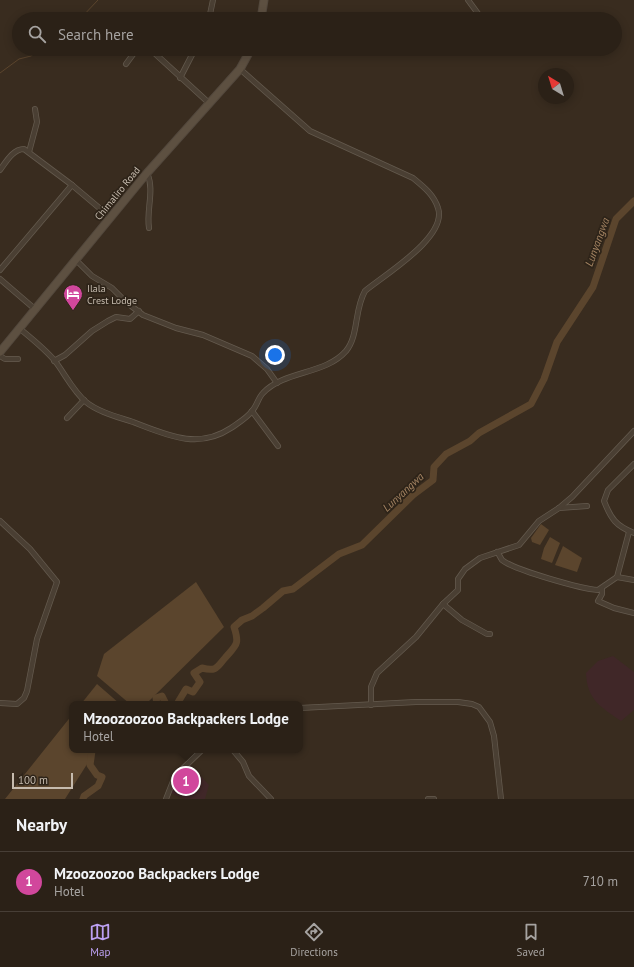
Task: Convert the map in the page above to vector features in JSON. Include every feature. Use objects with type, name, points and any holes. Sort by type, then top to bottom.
[{"type":"street","points":[[210,12],[213,0]]},
{"type":"street","points":[[262,12],[264,0]]},
{"type":"street","points":[[468,0],[477,12]]},
{"type":"street","points":[[126,64],[132,56]]},
{"type":"street","points":[[157,56],[210,104]]},
{"type":"street","points":[[180,78],[191,56]]},
{"type":"street","name":"Chimaliro Road","points":[[0,352],[147,173],[240,69],[247,56]]},
{"type":"street","points":[[19,328],[54,361],[84,400],[91,406],[147,428],[184,439],[199,440],[220,435],[252,411],[263,393],[277,383],[330,363],[346,351],[351,344],[360,300],[365,291],[427,242],[437,227],[440,219],[439,210],[427,190],[413,178],[310,131],[240,69]]},
{"type":"street","points":[[30,152],[37,122],[35,109]]},
{"type":"street","points":[[0,170],[19,149],[24,149],[72,185],[110,218]]},
{"type":"street","points":[[147,173],[151,183],[148,212],[149,228]]},
{"type":"street","points":[[0,270],[72,185]]},
{"type":"street","points":[[76,261],[92,276],[112,288],[126,302],[139,311],[176,328],[203,335],[252,356],[267,369],[277,383]]},
{"type":"street","points":[[0,279],[36,310]]},
{"type":"street","points":[[54,361],[65,355],[92,331],[108,321],[116,317],[130,319],[139,311]]},
{"type":"street","points":[[0,356],[6,359],[18,359]]},
{"type":"street","points":[[67,418],[84,400]]},
{"type":"street","points":[[252,411],[278,446]]},
{"type":"street","points":[[371,705],[371,687],[377,673],[416,637],[444,604],[460,589],[458,579],[465,568],[480,558],[519,545],[539,521],[559,508],[634,431]]},
{"type":"street","points":[[497,552],[502,560],[524,570],[583,588],[602,589],[617,577],[632,533],[616,524],[604,501],[608,490],[634,464]]},
{"type":"street","points":[[559,508],[587,506]]},
{"type":"street","points":[[0,521],[30,549],[57,582],[37,639],[29,682],[24,698],[17,704],[0,703]]},
{"type":"street","points":[[617,577],[634,580]]},
{"type":"street","points":[[602,589],[602,594],[598,601],[614,608],[634,613]]},
{"type":"street","points":[[444,604],[462,620],[487,634],[490,634]]},
{"type":"street","points":[[303,708],[416,702],[458,702],[479,708],[490,722],[494,736],[501,799]]},
{"type":"street","points":[[166,799],[175,776],[199,753]]},
{"type":"street","points":[[236,753],[243,762],[249,776],[271,799]]},
{"type":"street","points":[[428,799],[434,799]]},
{"type":"shaded area","points":[[541,524],[549,530],[540,545],[532,542],[531,538]]},
{"type":"shaded area","points":[[550,537],[560,543],[552,563],[541,559],[544,548]]},
{"type":"shaded area","points":[[563,546],[582,558],[577,572],[555,565]]},
{"type":"shaded area","points":[[196,582],[224,627],[149,701],[126,701],[97,676],[104,654]]},
{"type":"shaded area","points":[[613,656],[634,672],[634,710],[621,721],[596,702],[589,690],[587,682],[586,673],[598,661]]},
{"type":"shaded area","points":[[97,684],[117,701],[83,701]]},
{"type":"shaded area","points":[[69,719],[69,753],[94,753],[65,799],[5,799]]},
{"type":"shaded area","points":[[188,763],[209,785],[205,799],[185,799],[169,792],[172,783]]},
{"type":"waterway","points":[[87,12],[98,0]]},
{"type":"waterway","points":[[0,73],[19,59],[31,56]]},
{"type":"waterway","name":"Lunyangwa","points":[[179,701],[186,689],[193,692],[200,682],[194,673],[202,668],[216,668],[234,647],[237,641],[234,627],[242,620],[252,616],[283,591],[293,589],[339,554],[362,545],[413,495],[433,480],[434,467],[446,454],[470,441],[479,433],[531,404],[544,379],[557,342],[593,287],[616,219],[634,201]]},
{"type":"waterway","name":"Lunyangwa","points":[[156,701],[156,698],[162,696],[164,701]]},
{"type":"waterway","name":"Lunyangwa","points":[[83,799],[84,796],[98,786],[102,777],[97,775],[90,765],[92,753]]},
{"type":"place","name":"Ilala Crest Lodge","points":[[73,311]]},
{"type":"place","name":"Mzoozoozoo Backpackers Lodge","points":[[186,781]]}]
